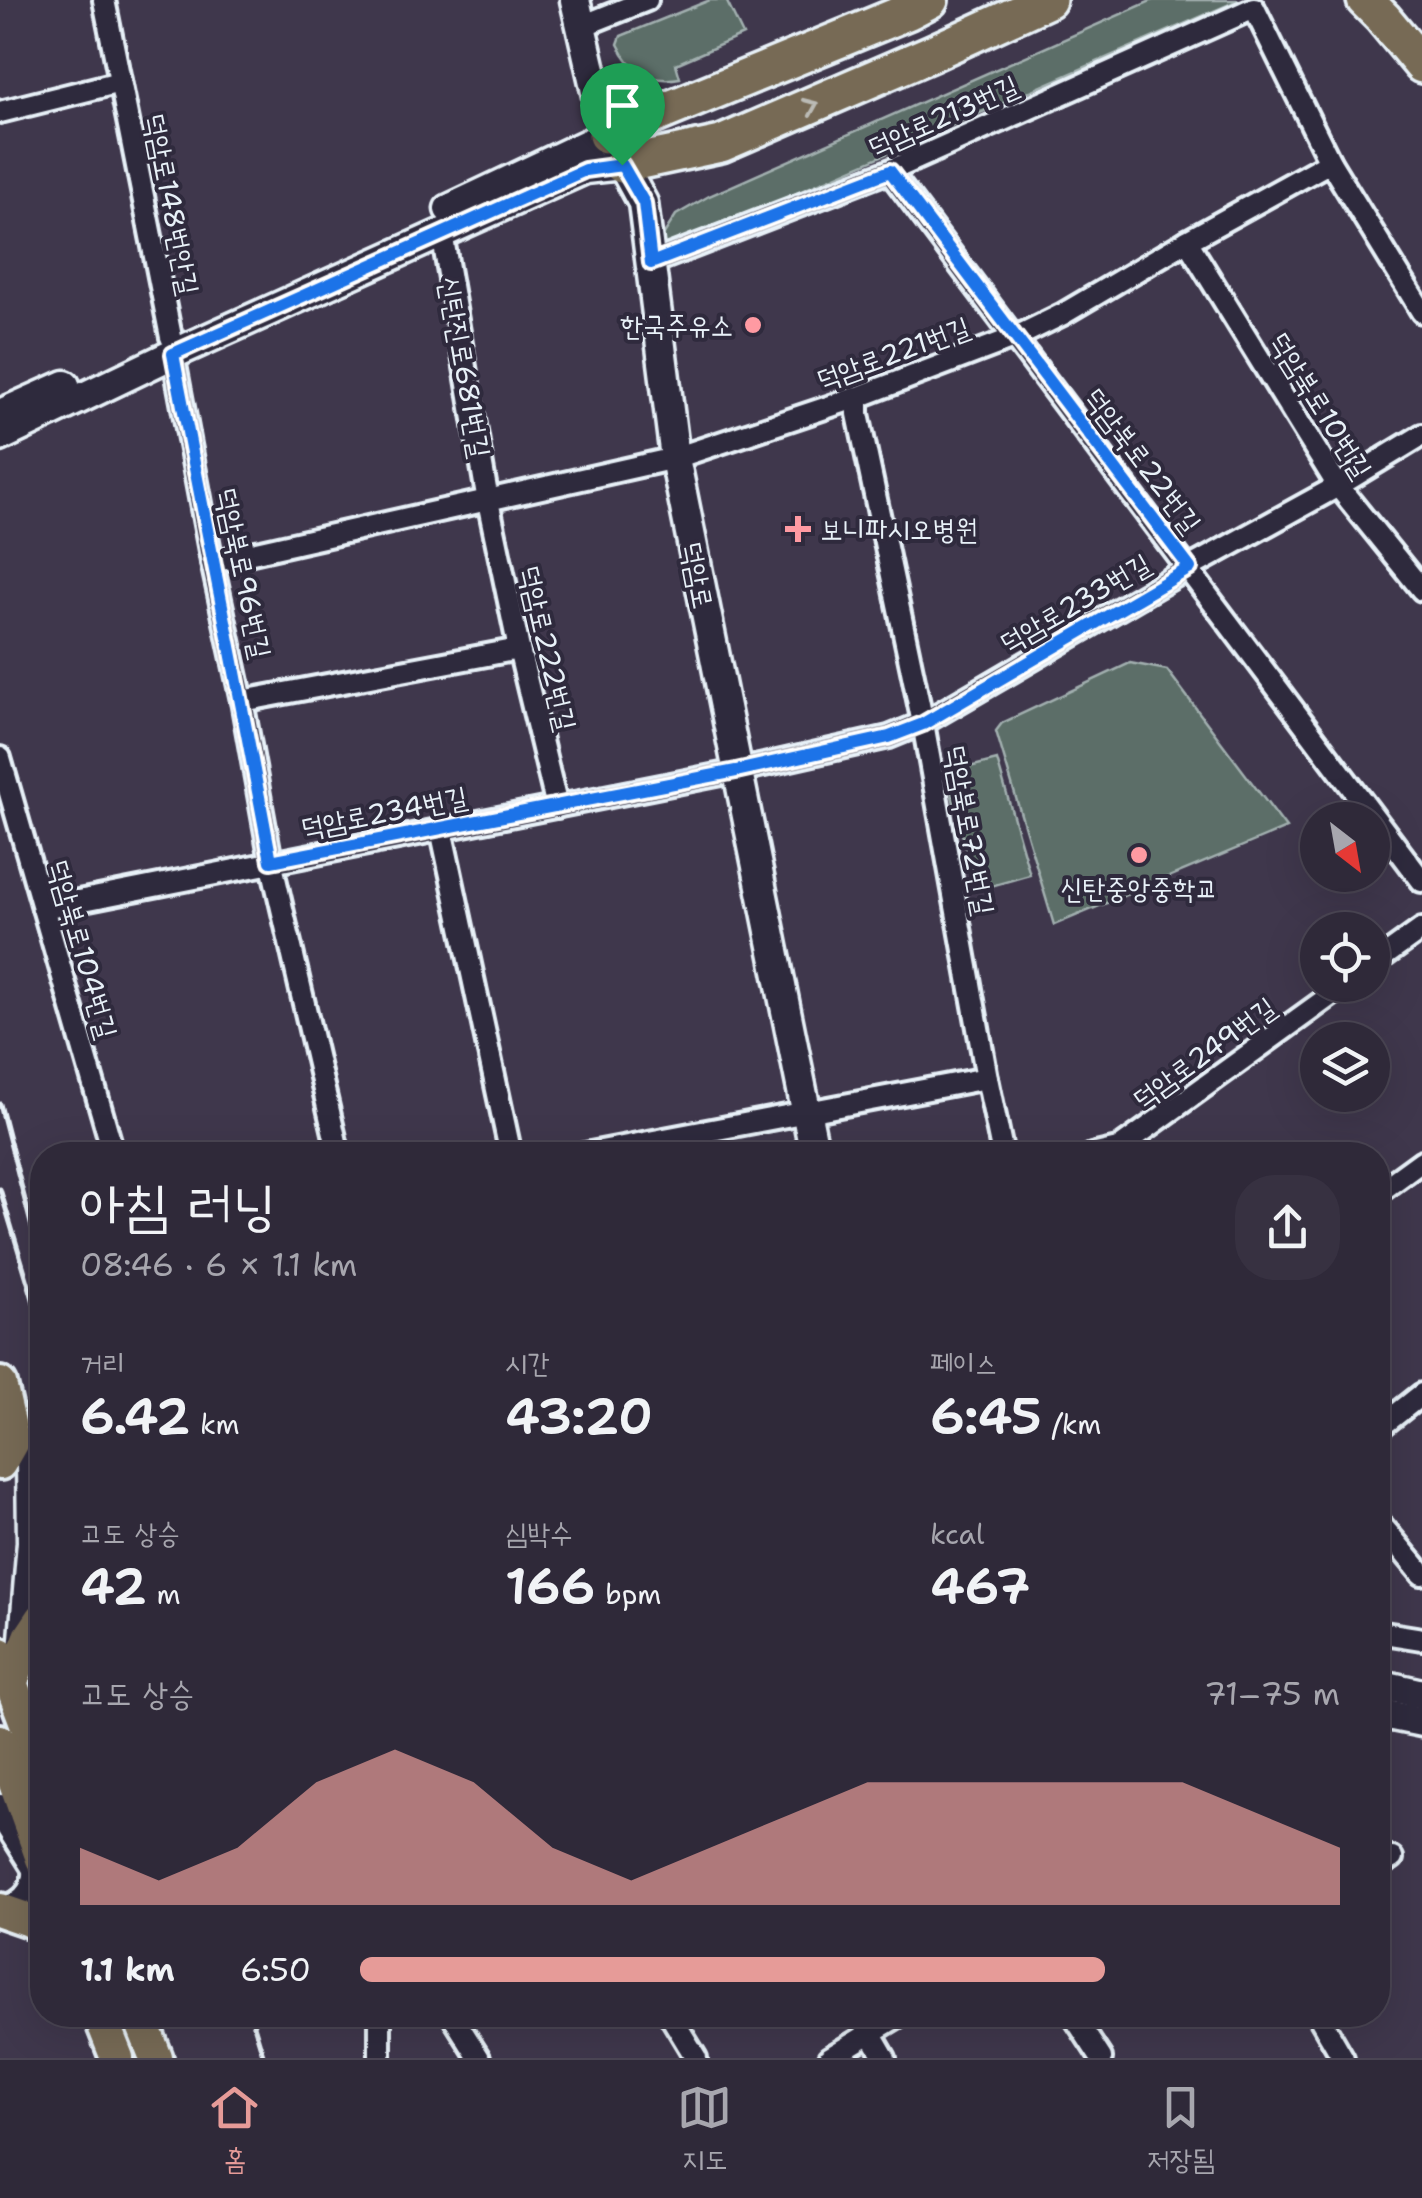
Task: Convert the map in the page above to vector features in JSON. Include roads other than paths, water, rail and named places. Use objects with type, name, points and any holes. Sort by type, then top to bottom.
[{"type":"highway","points":[[614,150],[930,0]]},
{"type":"highway","points":[[614,150],[721,144],[1048,0]]},
{"type":"highway","points":[[1365,0],[1422,65]]},
{"type":"main road","points":[[0,1384],[15,1461]]},
{"type":"main road","points":[[30,1636],[11,1664],[30,1725]]},
{"type":"main road","points":[[0,1741],[30,1836]]},
{"type":"main road","points":[[0,1909],[30,1920]]},
{"type":"main road","points":[[103,2027],[110,2055]]},
{"type":"main road","points":[[144,2027],[156,2058]]},
{"type":"street","name":"덕암로148번안길","points":[[104,0],[172,346]]},
{"type":"street","points":[[578,13],[647,0]]},
{"type":"street","name":"덕암로213번길","points":[[651,263],[890,171],[1254,8],[1330,162]]},
{"type":"street","name":"덕암로","points":[[578,13],[614,150],[644,203],[675,458],[813,1142]]},
{"type":"street","name":"덕암로148번안길","points":[[0,112],[120,82]]},
{"type":"street","name":"신탄진로681번길","points":[[0,414],[442,232],[585,170],[614,150]]},
{"type":"street","name":"신탄진로681번길","points":[[0,437],[172,346],[614,150]]},
{"type":"street","points":[[1330,162],[1422,312]]},
{"type":"street","name":"덕암로221번길","points":[[675,458],[858,397],[1016,337],[1330,162]]},
{"type":"street","name":"덕암북로22번길","points":[[890,171],[1422,881]]},
{"type":"street","name":"신탄진로681번길","points":[[442,232],[488,500]]},
{"type":"street","name":"덕암북로10번길","points":[[1187,241],[1338,486],[1422,590]]},
{"type":"street","name":"덕암북로96번길","points":[[172,346],[271,861],[336,1142]]},
{"type":"street","name":"덕암북로72번길","points":[[858,397],[858,414],[923,724],[1000,1142]]},
{"type":"street","name":"덕암로233번길","points":[[736,771],[889,737],[923,724],[1422,435]]},
{"type":"street","points":[[212,562],[675,458]]},
{"type":"street","name":"덕암로222번길","points":[[488,500],[557,806]]},
{"type":"street","points":[[242,700],[519,649]]},
{"type":"street","name":"덕암북로104번길","points":[[0,758],[110,1142]]},
{"type":"street","name":"덕암로234번길","points":[[43,908],[736,771]]},
{"type":"street","points":[[441,830],[509,1142]]},
{"type":"street","points":[[1390,952],[1422,929]]},
{"type":"street","name":"덕암로249번길","points":[[1133,1142],[1322,1002]]},
{"type":"street","points":[[662,1142],[986,1078]]},
{"type":"street","points":[[1390,1184],[1422,1161]]},
{"type":"street","points":[[0,1372],[30,1532]]},
{"type":"street","points":[[1390,1419],[1422,1394]]},
{"type":"street","points":[[1390,1535],[1422,1574]]},
{"type":"street","points":[[11,1664],[30,1554]]},
{"type":"street","points":[[1390,1634],[1422,1639]]},
{"type":"street","points":[[1390,1687],[1422,1694]]},
{"type":"street","points":[[1390,1715],[1422,1722]]},
{"type":"street","points":[[0,1809],[30,1851]]},
{"type":"street","points":[[0,1909],[13,1905],[30,1890]]},
{"type":"street","points":[[380,2027],[380,2058]]},
{"type":"street","points":[[460,2027],[480,2058]]},
{"type":"street","points":[[677,2027],[696,2058]]},
{"type":"street","points":[[829,2058],[862,2027]]},
{"type":"street","points":[[867,2027],[885,2058]]},
{"type":"street","points":[[1081,2027],[1100,2058]]},
{"type":"street","points":[[1325,2027],[1343,2058]]},
{"type":"railway","points":[[0,1104],[30,1220]]},
{"type":"railway","points":[[0,1189],[30,1289]]},
{"type":"railway","points":[[255,2027],[264,2058]]},
{"type":"place","name":"한국주유소","points":[[753,325]]},
{"type":"place","name":"보니파시오병원","points":[[798,529]]},
{"type":"place","name":"신탄중앙중학교","points":[[1139,855]]}]
